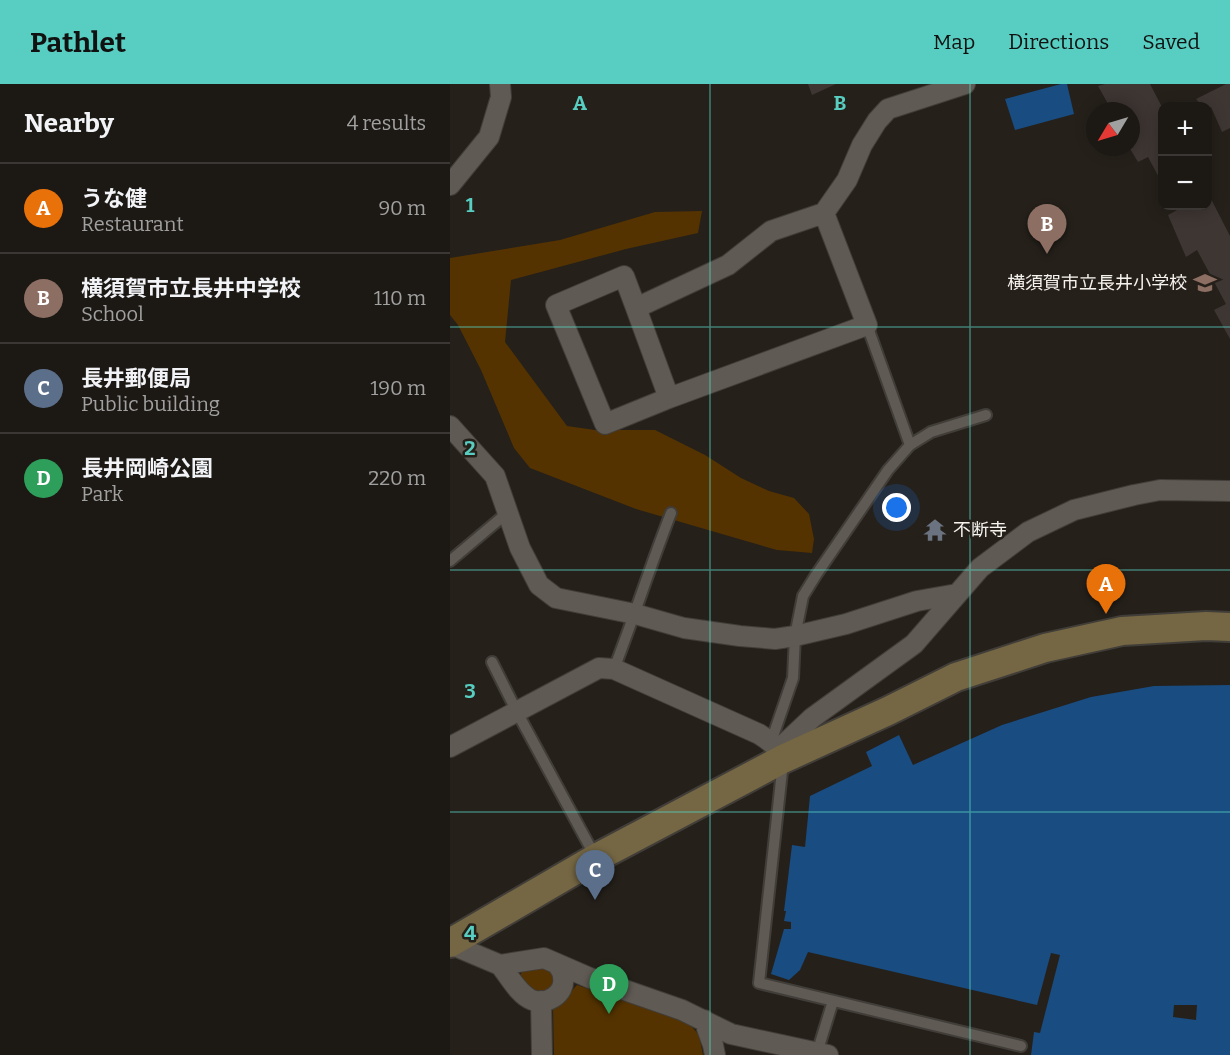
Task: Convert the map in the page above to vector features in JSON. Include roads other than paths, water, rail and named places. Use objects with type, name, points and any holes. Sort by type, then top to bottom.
[{"type":"street","points":[[450,185],[489,137],[501,97],[500,84]]},
{"type":"street","points":[[636,308],[728,265],[771,231],[824,213],[847,180],[862,145],[877,121],[888,109],[958,85]]},
{"type":"street","points":[[669,398],[624,276],[556,305],[604,424],[867,325],[824,213]]},
{"type":"street","points":[[450,426],[495,476],[520,548],[539,585],[556,598],[635,614],[684,628],[775,639],[846,624],[917,601],[957,594]]},
{"type":"street","points":[[778,750],[804,725],[914,644],[981,568],[1028,532],[1074,510],[1134,495],[1160,490],[1230,491]]},
{"type":"street","points":[[450,944],[778,750],[888,711],[956,677],[1045,648],[1122,631],[1206,626],[1230,627]]},
{"type":"street","points":[[450,747],[599,668],[614,669],[759,734],[778,750]]},
{"type":"street","points":[[450,944],[500,965],[522,993],[534,1001],[555,997],[562,988],[578,980],[590,978]]},
{"type":"street","points":[[500,965],[544,958],[590,978],[682,1010],[731,1034],[823,1054]]},
{"type":"street","points":[[557,964],[564,978],[562,988]]},
{"type":"street","points":[[541,1001],[542,1055]]},
{"type":"street","points":[[704,1020],[715,1055]]},
{"type":"lane","points":[[867,325],[910,445]]},
{"type":"lane","points":[[986,416],[932,432],[910,445],[888,470],[803,596],[795,636],[793,678],[778,750],[759,983],[1021,1046]]},
{"type":"lane","points":[[450,561],[507,513]]},
{"type":"lane","points":[[614,669],[671,513]]},
{"type":"lane","points":[[492,662],[596,858]]},
{"type":"lane","points":[[823,1054],[833,1001]]},
{"type":"water","points":[[1067,84],[1074,114],[1015,130],[1005,99]]},
{"type":"water","points":[[1230,685],[1230,1055],[1031,1055],[1034,1032],[1040,1033],[1060,955],[1051,953],[1037,1005],[808,952],[800,970],[789,980],[771,974],[784,929],[791,929],[791,922],[784,921],[786,911],[784,911],[792,845],[805,847],[810,796],[872,766],[866,752],[899,735],[913,765],[1002,725],[1091,697],[1154,686]]},
{"type":"place","name":"横須賀市立長井中学校","points":[[1047,254]]},
{"type":"place","name":"横須賀市立長井小学校","points":[[1205,283]]},
{"type":"place","name":"不断寺","points":[[935,530]]},
{"type":"place","name":"うな健","points":[[1106,614]]},
{"type":"place","name":"長井郵便局","points":[[595,900]]},
{"type":"place","name":"長井岡崎公園","points":[[609,1014]]}]
